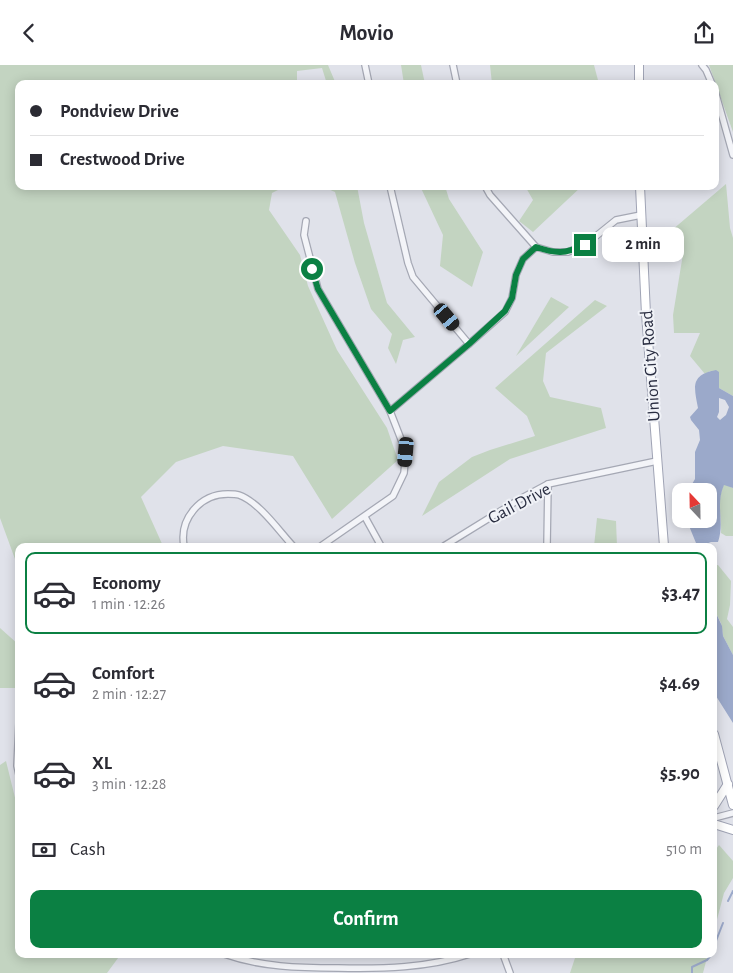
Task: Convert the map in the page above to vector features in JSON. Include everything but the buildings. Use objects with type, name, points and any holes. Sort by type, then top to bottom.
[{"type":"main road","points":[[639,65],[639,80]]},
{"type":"main road","name":"Union City Road","points":[[640,190],[646,314],[664,543]]},
{"type":"main road","points":[[717,744],[732,795],[733,805]]},
{"type":"main road","points":[[717,802],[728,784]]},
{"type":"main road","points":[[717,825],[733,830]]},
{"type":"street","points":[[365,65],[368,80]]},
{"type":"street","points":[[453,65],[456,80]]},
{"type":"street","points":[[702,65],[710,80]]},
{"type":"street","points":[[719,105],[733,155]]},
{"type":"street","points":[[391,190],[413,277],[469,344]]},
{"type":"street","points":[[487,190],[536,247],[552,253],[568,252],[585,245],[616,220],[641,215]]},
{"type":"street","points":[[306,221],[304,235],[318,289],[390,411],[406,452],[404,473],[393,496],[326,543]]},
{"type":"street","points":[[390,411],[505,311],[512,298],[516,275],[523,259],[536,247]]},
{"type":"street","name":"Gail Drive","points":[[449,543],[548,484],[657,461]]},
{"type":"street","points":[[547,543],[548,484]]},
{"type":"street","points":[[184,543],[185,522],[194,509],[206,498],[223,494],[239,495],[251,502],[265,514],[290,543]]},
{"type":"street","points":[[365,517],[379,543]]},
{"type":"street","points":[[717,817],[733,813]]},
{"type":"street","points":[[238,958],[279,970],[398,967],[430,964],[454,958]]},
{"type":"street","points":[[504,958],[510,973]]},
{"type":"green space","points":[[0,65],[328,65],[334,80],[326,80],[322,68],[297,71],[297,80],[15,80],[15,190],[278,190],[272,193],[269,210],[300,255],[308,286],[337,350],[387,428],[398,460],[332,519],[293,456],[223,446],[176,462],[141,497],[162,543],[15,543],[15,559],[0,518]]},
{"type":"green space","points":[[401,65],[421,65],[424,80],[403,80]]},
{"type":"green space","points":[[490,65],[594,65],[598,80],[492,80]]},
{"type":"green space","points":[[709,65],[733,65],[733,132],[719,93],[719,80],[714,80]]},
{"type":"green space","points":[[726,184],[730,228],[733,238],[733,396],[719,388],[719,375],[710,371],[705,374],[690,356],[700,333],[674,333],[673,315],[683,254],[658,254],[658,242]]},
{"type":"green space","points":[[330,190],[358,190],[364,223],[387,303],[415,337],[403,340],[396,364],[388,348],[392,334],[371,309],[355,263],[335,192]]},
{"type":"green space","points":[[422,190],[446,190],[449,199],[483,252],[472,287],[440,266],[443,235]]},
{"type":"green space","points":[[527,190],[578,190],[533,232],[519,221],[533,200]]},
{"type":"green space","points":[[551,297],[569,307],[516,356]]},
{"type":"green space","points":[[595,300],[607,306],[546,353],[543,381],[550,397],[601,408],[606,428],[510,459],[422,516],[439,482],[472,457],[535,436],[527,416],[495,388]]},
{"type":"green space","points":[[724,484],[733,488],[733,536],[726,536],[721,533],[720,497]]},
{"type":"green space","points":[[597,518],[616,521],[617,543],[594,543]]},
{"type":"green space","points":[[717,565],[731,581],[730,605],[727,619],[733,627],[733,655],[723,636],[721,623],[717,615]]},
{"type":"green space","points":[[0,628],[15,641],[15,688],[0,688]]},
{"type":"green space","points":[[6,761],[15,798],[15,958],[118,958],[107,973],[0,973],[0,765]]},
{"type":"green space","points":[[719,845],[733,861],[733,878],[724,893],[717,920],[717,848]]},
{"type":"green space","points":[[575,958],[707,958],[703,973],[570,973]]},
{"type":"water","points":[[716,370],[719,372],[719,388],[733,396],[733,488],[724,485],[720,500],[720,535],[718,542],[708,543],[696,543],[690,528],[718,527],[718,483],[693,483],[695,479],[695,452],[700,440],[699,430],[690,417],[698,408],[695,388],[698,379],[708,372]],"holes":[[[719,398],[725,400],[729,407],[726,415],[720,420],[717,417]]]},
{"type":"water","points":[[717,615],[722,626],[723,636],[733,655],[733,723],[717,698]]},
{"type":"waterway","points":[[728,901],[733,891]]},
{"type":"waterway","points":[[717,938],[723,923]]},
{"type":"waterway","points":[[692,973],[692,967],[709,958]]},
{"type":"route","points":[[312,269],[318,289],[390,411],[505,311],[512,298],[516,275],[523,259],[536,247],[552,253],[568,252],[585,245]]}]
